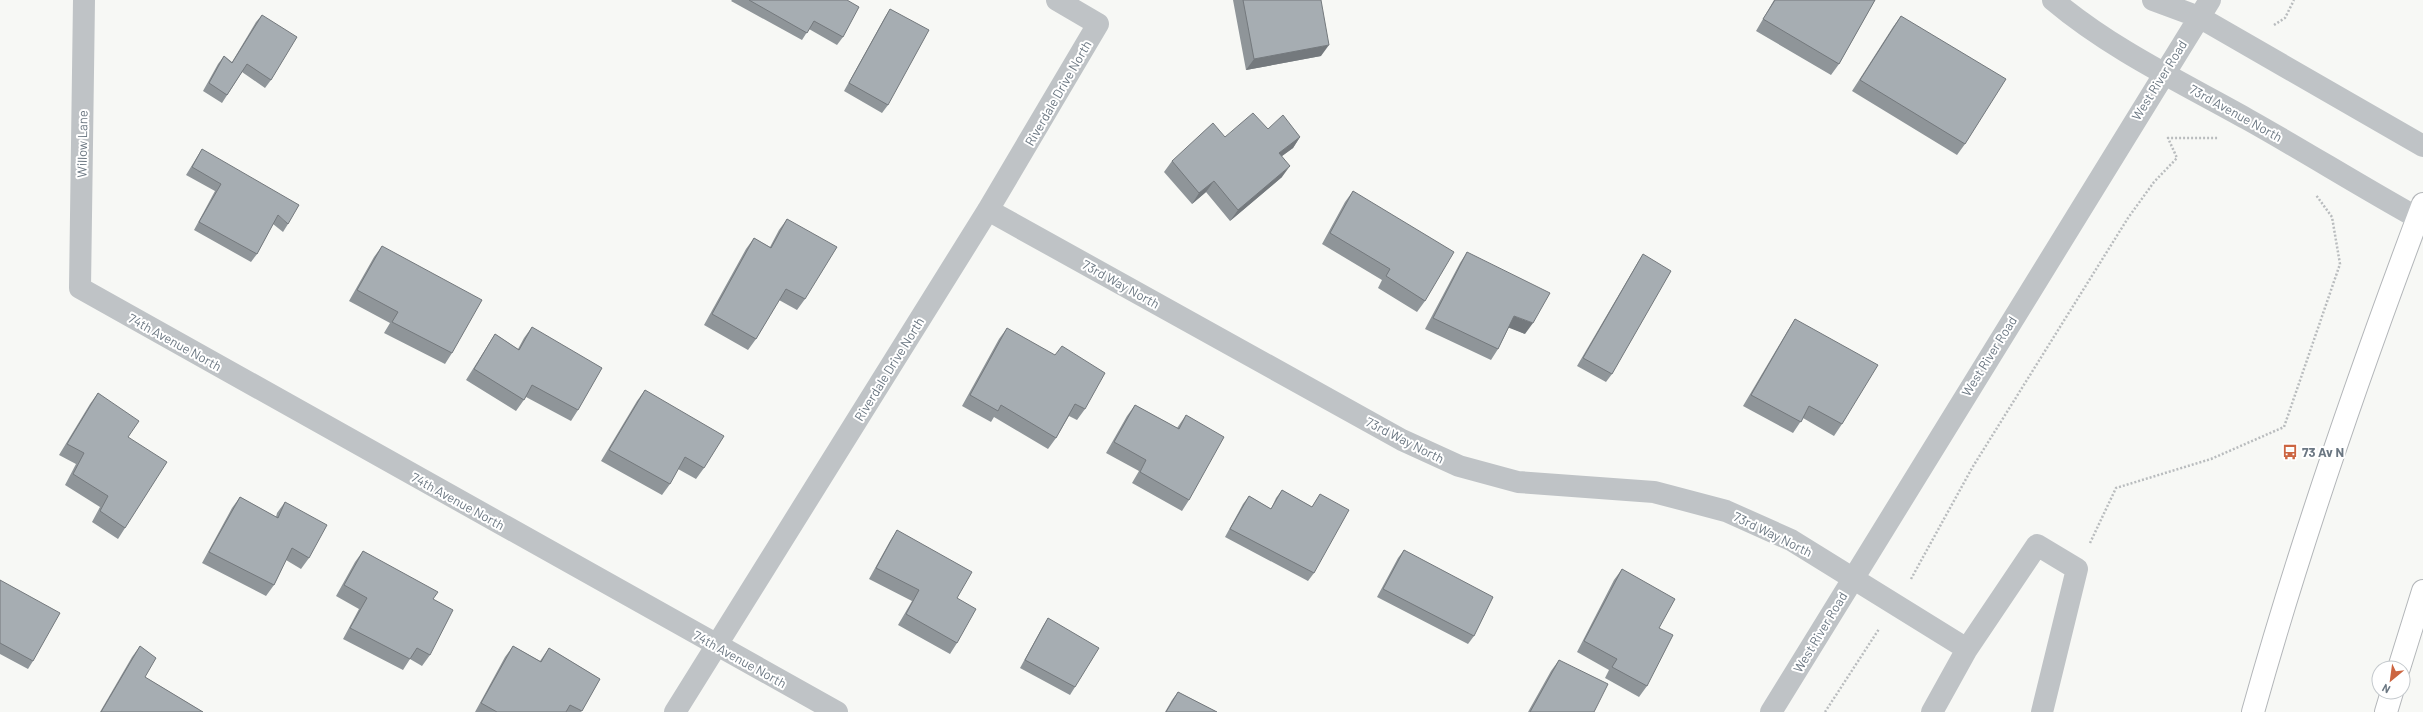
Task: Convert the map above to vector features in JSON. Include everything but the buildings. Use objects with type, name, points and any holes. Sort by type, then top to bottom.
[{"type":"highway","points":[[2252,712],[2278,621],[2373,336],[2421,214]]},
{"type":"highway","points":[[2401,660],[2423,591]]},
{"type":"highway","points":[[2386,712],[2390,700]]},
{"type":"street","name":"Willow Lane","points":[[80,288],[84,0]]},
{"type":"street","name":"Riverdale Drive North","points":[[675,712],[988,210],[1098,24],[1057,0]]},
{"type":"street","name":"73rd Avenue North","points":[[2053,0],[2129,54],[2421,214]]},
{"type":"street","points":[[2153,0],[2204,8],[2423,146]]},
{"type":"street","name":"West River Road","points":[[1771,712],[2204,8]]},
{"type":"street","name":"73rd Way North","points":[[988,210],[1402,440],[1459,466],[1518,482],[1654,492],[1726,511],[1791,540],[1967,649]]},
{"type":"street","name":"74th Avenue North","points":[[80,288],[715,646],[837,712]]},
{"type":"street","points":[[1932,712],[1967,649],[2038,545],[2077,569],[2042,712]]},
{"type":"path","points":[[2270,28],[2285,18],[2291,9],[2294,0]]},
{"type":"path","points":[[1825,712],[1896,604],[1972,468],[2128,218],[2154,182],[2177,158],[2168,138],[2224,138]]},
{"type":"path","points":[[2077,569],[2116,488],[2211,459],[2284,427],[2340,264],[2332,217],[2312,188]]},
{"type":"place","name":"73 Av N","points":[[2290,452]]}]
